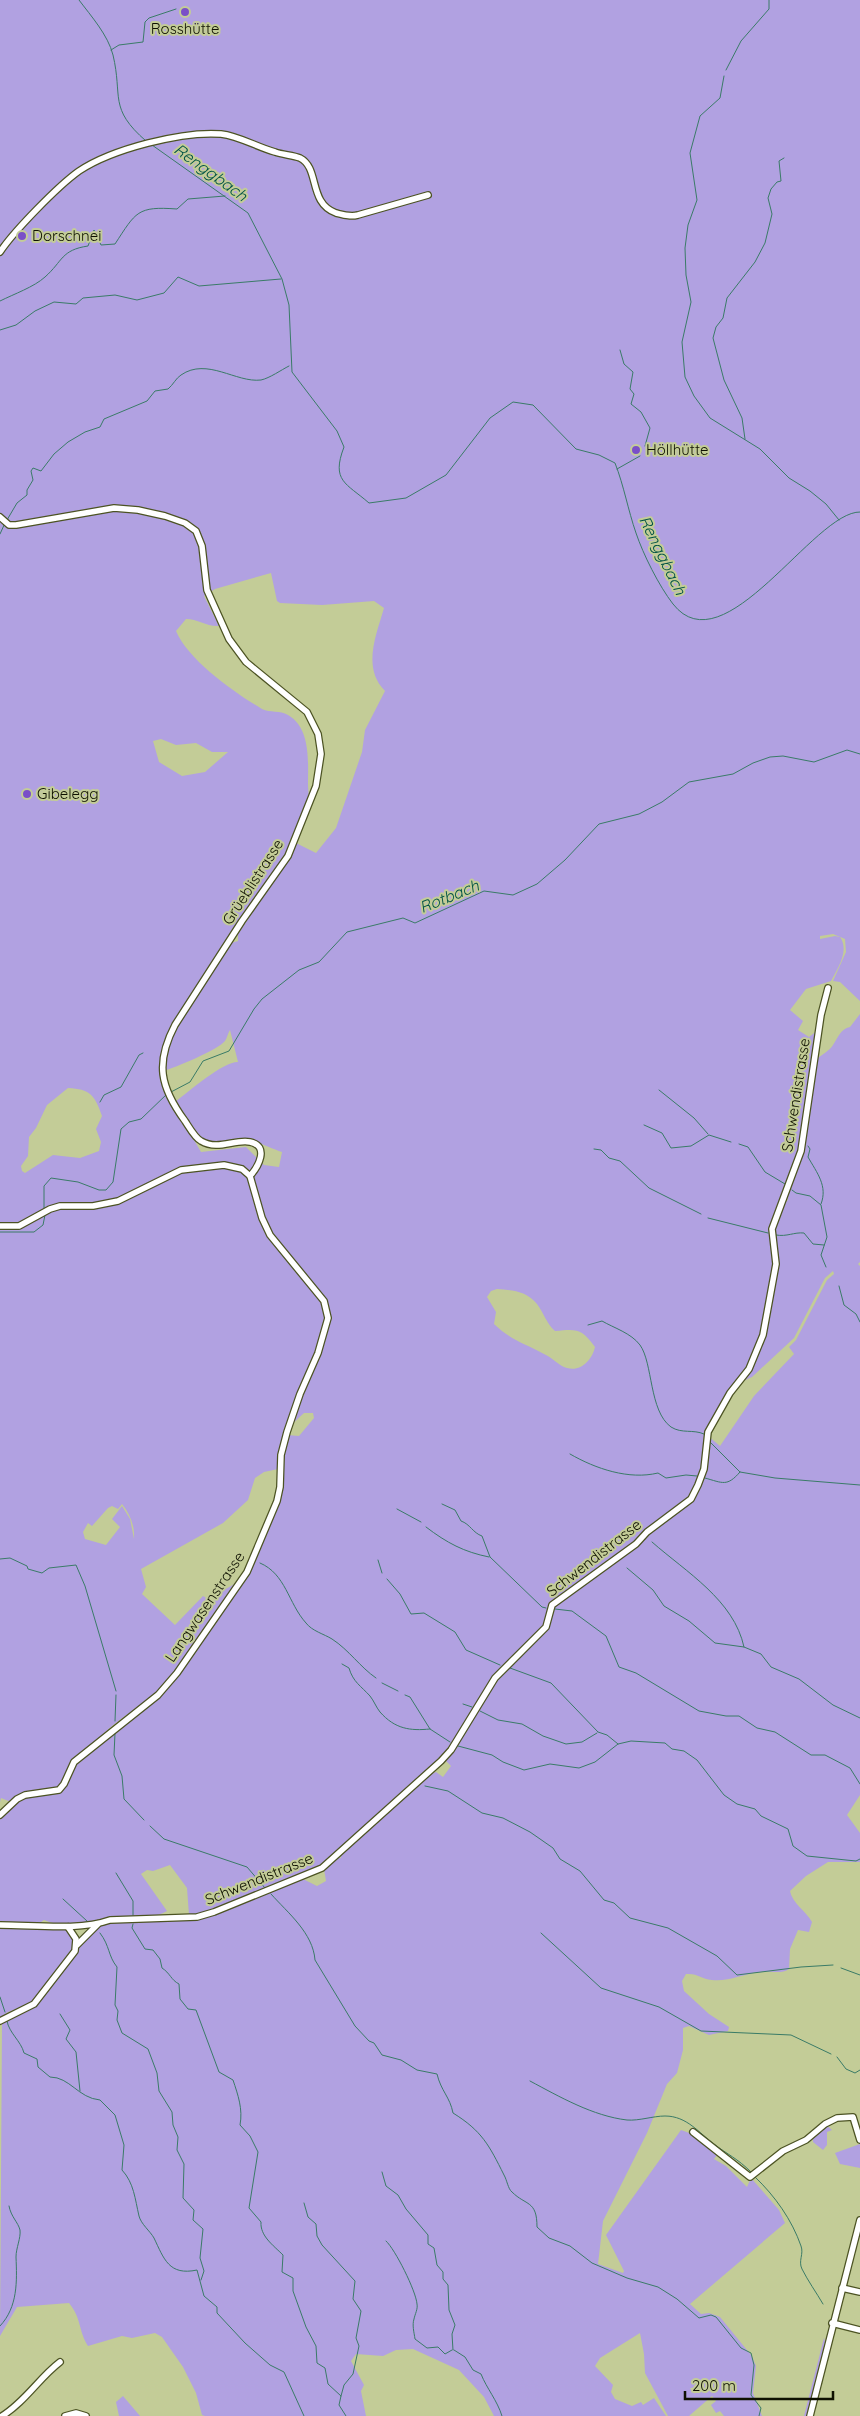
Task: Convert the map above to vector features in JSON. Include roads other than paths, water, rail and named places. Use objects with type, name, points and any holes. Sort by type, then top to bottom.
[{"type":"street","points":[[0,252],[12,235],[73,176],[94,164],[153,141],[188,135],[220,134],[233,136],[277,153],[300,158],[308,168],[321,204],[328,210],[352,216],[428,195]]},
{"type":"street","name":"Grüeblistrasse","points":[[2,519],[10,525],[21,525],[121,508],[165,516],[192,528],[198,534],[202,546],[207,590],[233,646],[246,662],[303,708],[318,734],[321,754],[319,778],[288,856],[242,921],[167,1040],[161,1064],[161,1073],[166,1088],[179,1113],[199,1141],[217,1146],[249,1142],[256,1145],[261,1152],[260,1164],[250,1176]]},
{"type":"street","name":"Schwendistrasse","points":[[68,1927],[98,1924],[110,1920],[197,1916],[214,1912],[322,1868],[451,1750],[495,1678],[546,1627],[552,1605],[602,1571],[691,1498],[704,1469],[708,1432],[730,1393],[748,1369],[763,1334],[776,1264],[772,1229],[801,1151],[821,1015],[828,988]]},
{"type":"street","points":[[0,1226],[19,1226],[50,1208],[93,1206],[118,1201],[181,1170],[224,1165],[242,1169],[250,1176]]},
{"type":"street","name":"Langwasenstrasse","points":[[0,1815],[17,1799],[26,1795],[59,1790],[64,1784],[74,1762],[168,1684],[247,1572],[277,1501],[280,1487],[281,1455],[286,1432],[318,1353],[328,1318],[324,1301],[270,1235],[262,1218],[250,1176]]},
{"type":"street","points":[[0,2021],[34,2004],[77,1945],[98,1924]]},
{"type":"street","points":[[0,1925],[68,1927],[73,1931],[77,1945]]},
{"type":"street","points":[[693,2132],[750,2177],[783,2151],[806,2140],[825,2124],[837,2118],[853,2117],[860,2140]]},
{"type":"street","points":[[810,2416],[832,2323],[860,2220]]},
{"type":"street","points":[[842,2288],[860,2292]]},
{"type":"street","points":[[832,2323],[860,2330]]},
{"type":"street","points":[[2,2416],[15,2408],[44,2374],[60,2362]]},
{"type":"street","points":[[65,2416],[76,2413],[86,2416]]},
{"type":"waterway","name":"Renggbach","points":[[79,0],[99,26],[111,48],[116,69],[121,110],[134,130],[146,141]]},
{"type":"waterway","points":[[726,70],[741,41],[769,9],[769,0]]},
{"type":"waterway","points":[[111,50],[119,45],[143,42],[145,22],[149,18],[176,9]]},
{"type":"waterway","points":[[724,76],[720,98],[700,116],[690,153],[697,200],[688,225],[685,248],[686,275],[691,302],[682,342],[685,377],[694,396],[710,418],[760,449],[789,478],[826,504],[839,520]]},
{"type":"waterway","name":"Renggbach","points":[[152,145],[248,213],[282,279],[289,305],[292,372],[337,431],[344,447],[339,467],[343,480],[369,503],[406,498],[446,475],[490,418],[513,402],[533,405],[576,449],[599,455],[615,463],[636,533],[652,570],[673,604],[694,619],[717,617],[742,603],[841,518],[860,512]]},
{"type":"waterway","points":[[745,439],[742,418],[724,380],[713,338],[716,327],[723,318],[727,298],[755,262],[765,243],[772,214],[768,198],[771,189],[777,182],[781,181],[779,161],[784,158]]},
{"type":"waterway","points":[[0,301],[40,281],[67,253],[88,246],[94,230],[101,245],[115,244],[133,218],[145,210],[177,209],[188,199],[225,196]]},
{"type":"waterway","points":[[0,330],[16,325],[35,311],[54,302],[76,304],[83,298],[115,295],[137,300],[164,293],[178,277],[199,286],[281,279]]},
{"type":"waterway","points":[[620,350],[624,364],[633,372],[630,389],[634,394],[631,404],[641,412],[650,428],[645,446]]},
{"type":"waterway","points":[[7,520],[17,503],[27,495],[27,490],[33,480],[31,471],[33,468],[41,471],[54,454],[68,442],[85,432],[100,427],[104,419],[147,401],[155,391],[168,389],[181,375],[191,370],[211,369],[251,380],[261,380],[289,366]]},
{"type":"waterway","points":[[617,469],[640,456]]},
{"type":"waterway","points":[[0,534],[5,523]]},
{"type":"waterway","name":"Rotbach","points":[[171,1092],[190,1082],[203,1061],[229,1051],[262,999],[299,970],[319,962],[347,932],[403,918],[415,923],[484,891],[513,895],[537,884],[565,860],[599,824],[639,814],[662,802],[689,782],[733,774],[753,763],[770,757],[783,756],[814,762],[847,750],[860,754]]},
{"type":"waterway","points":[[100,1102],[104,1095],[121,1087],[139,1055],[143,1053]]},
{"type":"waterway","points":[[659,1090],[694,1118],[708,1134]]},
{"type":"waterway","name":"Rotbach","points":[[44,1208],[44,1186],[51,1178],[78,1182],[99,1190],[106,1190],[113,1182],[121,1129],[129,1122],[141,1119],[167,1094]]},
{"type":"waterway","points":[[644,1125],[662,1133],[671,1148],[691,1146],[709,1135],[731,1142]]},
{"type":"waterway","points":[[739,1144],[748,1147],[765,1172],[785,1184]]},
{"type":"waterway","points":[[808,1146],[810,1149],[808,1157],[822,1185],[823,1197],[821,1204]]},
{"type":"waterway","points":[[594,1149],[601,1150],[609,1158],[620,1161],[649,1188],[701,1214]]},
{"type":"waterway","points":[[792,1190],[796,1193],[810,1196],[821,1205],[827,1237],[821,1255],[826,1267]]},
{"type":"waterway","name":"Rotbach","points":[[0,1232],[34,1232],[43,1225],[45,1215]]},
{"type":"waterway","points":[[708,1218],[768,1233]]},
{"type":"waterway","points":[[776,1235],[804,1233],[813,1244],[824,1245]]},
{"type":"waterway","points":[[839,1286],[844,1305],[856,1314],[860,1322]]},
{"type":"waterway","points":[[588,1325],[602,1321],[636,1341],[644,1353],[655,1399],[664,1420],[675,1429],[704,1434]]},
{"type":"waterway","points":[[710,1442],[740,1472],[775,1478],[860,1485]]},
{"type":"waterway","points":[[570,1454],[591,1464],[624,1474],[647,1475],[658,1473],[666,1478],[686,1475],[697,1476]]},
{"type":"waterway","points":[[705,1478],[728,1482],[740,1472]]},
{"type":"waterway","points":[[442,1504],[455,1510],[461,1521],[482,1536],[490,1557],[542,1607],[546,1608]]},
{"type":"waterway","points":[[397,1509],[421,1522]]},
{"type":"waterway","points":[[426,1527],[456,1546],[489,1557]]},
{"type":"waterway","points":[[652,1542],[707,1588],[719,1601],[739,1630],[744,1647]]},
{"type":"waterway","points":[[0,1559],[10,1558],[27,1566],[28,1569],[42,1573],[49,1568],[76,1565],[85,1586],[116,1691]]},
{"type":"waterway","points":[[378,1560],[382,1573]]},
{"type":"waterway","points":[[260,1563],[276,1574],[300,1615],[309,1626],[338,1643],[376,1678]]},
{"type":"waterway","points":[[627,1568],[653,1590],[664,1606],[689,1621],[715,1643],[744,1647],[761,1654],[771,1667],[799,1679],[833,1705],[860,1718]]},
{"type":"waterway","points":[[387,1579],[400,1594],[411,1614],[424,1613],[455,1632],[466,1650],[500,1665]]},
{"type":"waterway","points":[[555,1609],[572,1611],[606,1636],[619,1667],[636,1673],[699,1711],[726,1716],[739,1716],[757,1728],[775,1732],[811,1755],[825,1755],[850,1768],[860,1784]]},
{"type":"waterway","points":[[342,1664],[349,1668],[355,1680],[370,1696],[380,1712],[391,1722],[403,1728],[416,1730],[430,1729]]},
{"type":"waterway","points":[[510,1668],[551,1683],[598,1732],[607,1735],[618,1744]]},
{"type":"waterway","points":[[382,1683],[398,1691]]},
{"type":"waterway","points":[[115,1721],[116,1695]]},
{"type":"waterway","points":[[405,1695],[410,1697],[430,1729],[450,1742]]},
{"type":"waterway","points":[[463,1704],[472,1707]]},
{"type":"waterway","points":[[480,1711],[498,1720],[522,1724],[543,1736],[566,1744],[582,1742],[597,1733]]},
{"type":"waterway","points":[[115,1733],[114,1755],[122,1776],[124,1799],[144,1820]]},
{"type":"waterway","points":[[458,1746],[492,1755],[503,1762],[524,1770],[550,1764],[579,1768],[595,1762],[618,1744],[631,1741],[665,1743],[672,1749],[684,1751],[697,1760],[724,1795],[737,1804],[755,1809],[761,1816],[788,1829],[793,1846],[807,1856],[856,1861],[860,1859]]},
{"type":"waterway","points":[[425,1786],[448,1791],[482,1813],[503,1818],[530,1832],[553,1848],[560,1859],[580,1871],[604,1900],[614,1903],[630,1918],[668,1928],[717,1956],[737,1975],[833,1965]]},
{"type":"waterway","points":[[150,1826],[164,1839],[247,1867],[265,1888]]},
{"type":"waterway","points":[[116,1873],[133,1901],[133,1915]]},
{"type":"waterway","points":[[271,1894],[305,1932],[310,1941],[315,1960],[355,2026],[369,2041],[374,2043],[382,2055],[401,2060],[417,2070],[437,2074],[453,2113],[471,2126],[484,2140],[499,2164],[511,2191],[533,2208],[537,2227],[549,2238],[570,2246],[592,2263],[627,2278],[658,2287],[677,2299],[699,2318],[711,2315],[716,2317],[741,2348],[751,2353],[754,2365],[751,2395],[761,2408],[759,2416]]},
{"type":"waterway","points":[[63,1899],[87,1921]]},
{"type":"waterway","points":[[133,1924],[132,1928],[145,1949],[153,1950],[160,1959],[162,1968],[179,1984],[180,1999],[188,2009],[196,2010],[219,2072],[233,2080],[240,2108],[240,2125],[250,2136],[258,2152],[249,2208],[261,2222],[265,2236],[283,2255],[282,2272],[293,2278],[293,2291],[306,2327],[316,2346],[317,2363],[325,2368],[328,2384],[341,2396],[339,2405],[346,2416]]},
{"type":"waterway","points":[[100,1933],[117,1967],[115,2005],[118,2011],[117,2020],[122,2033],[148,2049],[157,2073],[159,2091],[172,2112],[173,2125],[178,2137],[177,2150],[184,2164],[183,2198],[194,2210],[193,2220],[203,2229],[200,2258],[204,2271],[201,2280]]},
{"type":"waterway","points":[[541,1933],[601,1988],[659,2007],[701,2031],[791,2035],[831,2054]]},
{"type":"waterway","points":[[841,1968],[860,1975]]},
{"type":"waterway","points":[[0,1997],[5,2012]]},
{"type":"waterway","points":[[60,2014],[70,2030],[66,2039],[76,2052],[80,2091]]},
{"type":"waterway","points":[[7,2021],[24,2053],[37,2059],[38,2067],[50,2077],[63,2080],[86,2096],[100,2100],[115,2115],[124,2145],[122,2170],[132,2186],[140,2219],[154,2238],[161,2253],[174,2268],[188,2271],[197,2270],[204,2296],[217,2307],[217,2313],[245,2343],[270,2365],[284,2372],[304,2416]]},
{"type":"waterway","points":[[837,2057],[846,2069],[855,2073],[860,2070]]},
{"type":"waterway","points":[[530,2081],[577,2105],[614,2118],[632,2120],[665,2116],[680,2119],[692,2126],[751,2172]]},
{"type":"waterway","points":[[382,2172],[386,2186],[398,2195],[406,2209],[428,2235],[428,2244],[434,2248],[437,2265],[443,2272],[443,2279],[448,2285],[449,2310],[455,2325],[452,2334],[453,2350]]},
{"type":"waterway","points":[[755,2177],[776,2200],[793,2227],[802,2249],[802,2269],[823,2304]]},
{"type":"waterway","points":[[304,2203],[308,2217],[316,2224],[317,2236],[322,2245],[355,2281],[353,2299],[361,2311],[356,2338],[359,2346],[353,2374],[344,2385],[341,2396]]},
{"type":"waterway","points":[[0,2326],[10,2311],[15,2293],[16,2254],[20,2233],[9,2206]]},
{"type":"waterway","points":[[386,2241],[400,2261],[416,2298],[417,2308],[413,2324],[415,2339],[427,2348],[438,2347],[445,2354],[452,2350]]},
{"type":"waterway","points":[[454,2350],[465,2357],[473,2370],[481,2374],[502,2416]]},
{"type":"place","name":"Rosshütte","points":[[185,12]]},
{"type":"place","name":"Dorschnei","points":[[22,236]]},
{"type":"place","name":"Höllhütte","points":[[636,450]]},
{"type":"place","name":"Gibelegg","points":[[27,794]]}]
